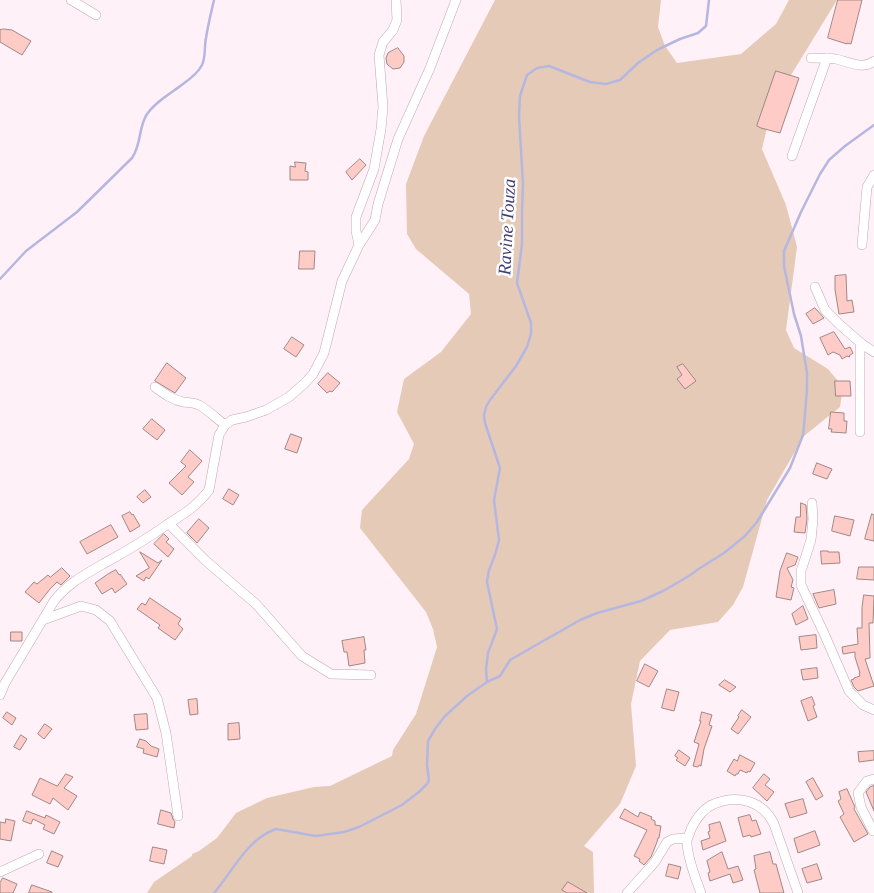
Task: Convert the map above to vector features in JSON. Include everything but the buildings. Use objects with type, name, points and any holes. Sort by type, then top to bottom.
[{"type":"street","points":[[71,0],[96,15]]},
{"type":"street","points":[[359,245],[356,232],[356,218],[374,169],[381,129],[382,107],[379,55],[383,42],[393,30],[398,20],[396,0]]},
{"type":"street","points":[[0,695],[5,683],[61,592],[75,580],[142,542],[190,510],[209,490],[219,435],[225,425],[232,420],[266,410],[289,396],[313,374],[324,353],[342,282],[359,245],[375,220],[398,139],[430,68],[456,0]]},
{"type":"street","points":[[811,58],[827,58],[852,65],[869,65],[874,61]]},
{"type":"street","points":[[792,156],[827,58]]},
{"type":"street","points":[[862,245],[866,187],[874,175]]},
{"type":"street","points":[[815,287],[825,310],[862,344],[874,352]]},
{"type":"street","points":[[860,432],[860,348],[862,344]]},
{"type":"street","points":[[154,387],[182,402],[192,402],[199,405],[225,425]]},
{"type":"street","points":[[812,503],[811,540],[801,571],[801,585],[849,691],[863,705],[874,710]]},
{"type":"street","points":[[169,524],[206,561],[256,604],[302,656],[331,674],[371,675]]},
{"type":"street","points":[[43,620],[81,606],[96,610],[110,621],[157,698],[166,733],[178,816]]},
{"type":"street","points":[[873,831],[861,807],[858,793],[866,781],[874,778]]},
{"type":"street","points":[[702,893],[694,872],[687,846],[687,838],[695,821],[713,804],[738,800],[756,804],[770,815],[798,893]]},
{"type":"street","points":[[627,893],[655,862],[667,842],[673,839],[687,838]]},
{"type":"street","points":[[0,872],[39,854]]},
{"type":"shaded area","points":[[495,0],[661,0],[658,27],[665,46],[677,63],[741,54],[776,24],[789,0],[837,0],[772,106],[762,149],[786,205],[797,247],[786,330],[794,348],[828,369],[843,387],[840,407],[804,436],[767,500],[743,587],[733,605],[718,622],[670,630],[640,661],[631,704],[636,766],[620,804],[584,846],[593,852],[594,893],[147,893],[154,882],[217,838],[236,813],[267,798],[314,787],[330,786],[392,756],[393,750],[416,714],[437,647],[433,629],[426,612],[360,528],[362,510],[409,459],[414,444],[397,412],[404,379],[441,352],[471,314],[469,294],[416,249],[407,234],[406,184],[424,136]]},
{"type":"waterway","points":[[0,279],[26,251],[77,212],[132,158],[147,114],[159,101],[194,76],[202,65],[214,0]]},
{"type":"waterway","name":"Ravine Touza","points":[[487,682],[488,653],[497,629],[487,582],[499,540],[494,500],[500,468],[484,415],[490,400],[516,366],[527,347],[531,334],[531,323],[517,283],[522,244],[523,184],[519,116],[520,96],[527,75],[537,68],[549,66],[590,82],[606,84],[620,80],[638,63],[657,50],[698,33],[706,26],[709,0]]},
{"type":"waterway","points":[[214,893],[241,856],[257,840],[276,829],[316,836],[344,832],[359,827],[402,805],[420,791],[429,780],[427,765],[428,741],[435,729],[444,717],[467,696],[487,682],[500,676],[510,660],[580,620],[597,613],[641,601],[663,591],[724,553],[745,536],[757,522],[790,468],[803,435],[807,373],[801,336],[794,314],[784,266],[784,251],[801,212],[829,160],[874,125]]}]
